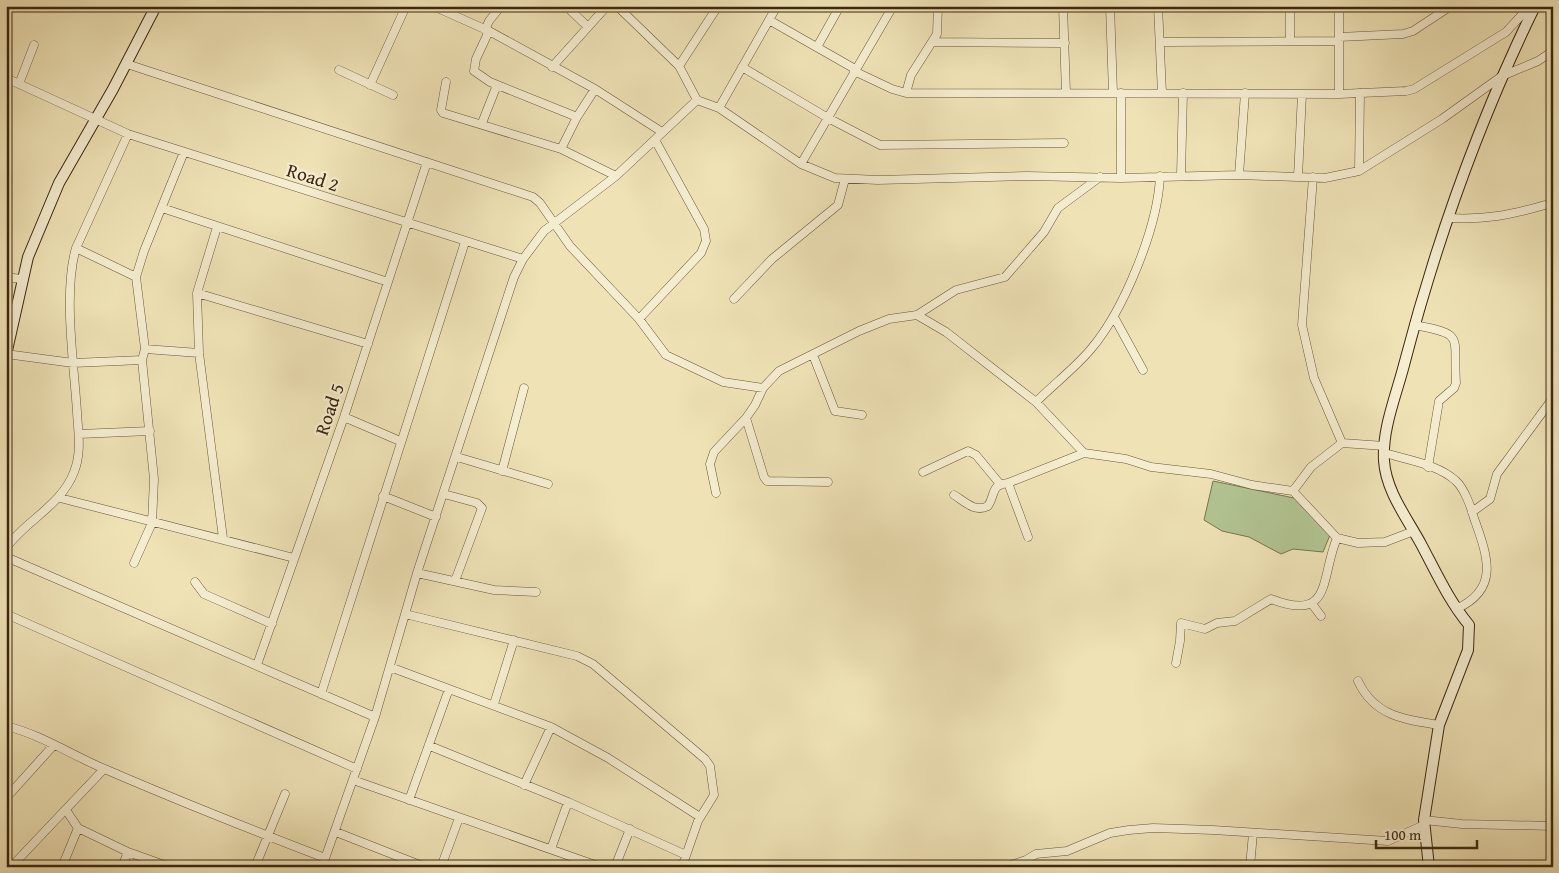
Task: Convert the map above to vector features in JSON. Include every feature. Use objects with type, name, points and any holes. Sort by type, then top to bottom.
[{"type":"street","points":[[142,360],[73,363],[6,354],[21,279],[28,257],[59,183],[127,64],[156,6]]},
{"type":"street","points":[[370,85],[406,6]]},
{"type":"street","points":[[433,6],[487,30],[595,89],[662,132]]},
{"type":"street","points":[[451,15],[454,6]]},
{"type":"street","points":[[501,6],[489,21],[473,66],[474,71],[497,85],[577,117]]},
{"type":"street","points":[[566,6],[588,27]]},
{"type":"street","points":[[552,66],[607,6]]},
{"type":"street","points":[[617,6],[679,66],[696,100],[718,108],[801,164],[835,178],[845,179],[1027,176],[1121,178],[1181,175],[1325,178],[1359,172],[1442,119],[1502,76],[1538,61],[1553,51]]},
{"type":"street","points":[[679,66],[718,6]]},
{"type":"street","points":[[718,108],[776,6]]},
{"type":"street","points":[[817,48],[840,6]]},
{"type":"street","points":[[801,164],[893,6]]},
{"type":"street","points":[[906,93],[911,76],[937,34],[938,6]]},
{"type":"street","points":[[1063,6],[1066,93]]},
{"type":"street","points":[[1110,6],[1121,178]]},
{"type":"street","points":[[1158,6],[1162,93]]},
{"type":"street","points":[[1290,6],[1290,40]]},
{"type":"street","points":[[1339,6],[1340,94]]},
{"type":"street","points":[[1161,42],[1339,39],[1403,34],[1413,31],[1451,6]]},
{"type":"street","points":[[769,20],[855,69],[854,72],[892,89],[906,93],[1340,94],[1414,89],[1506,32],[1530,6]]},
{"type":"street","points":[[1429,867],[1424,822],[1439,725],[1468,650],[1469,625],[1456,609],[1414,531],[1403,515],[1389,482],[1385,450],[1386,432],[1414,325],[1448,218],[1502,76],[1534,6]]},
{"type":"street","points":[[932,42],[1065,43]]},
{"type":"street","points":[[19,84],[34,45]]},
{"type":"street","points":[[127,64],[533,196],[570,246],[639,319],[666,355],[723,382],[763,388]]},
{"type":"street","points":[[742,67],[828,118],[880,145],[1064,143]]},
{"type":"street","points":[[339,70],[393,95]]},
{"type":"street","name":"Road 2","points":[[6,78],[128,134],[407,224],[523,258]]},
{"type":"street","points":[[446,82],[441,112],[562,149],[616,176]]},
{"type":"street","points":[[482,123],[497,85]]},
{"type":"street","points":[[562,149],[577,117],[595,89]]},
{"type":"street","points":[[1181,175],[1183,93]]},
{"type":"street","points":[[1239,175],[1245,93]]},
{"type":"street","points":[[1359,172],[1360,93]]},
{"type":"street","points":[[1298,177],[1302,94]]},
{"type":"street","points":[[322,867],[336,832],[375,717],[417,573],[457,457],[514,277],[523,258],[544,232],[616,176],[696,100]]},
{"type":"street","points":[[6,548],[15,536],[60,498],[76,466],[79,434],[73,363],[71,265],[76,248],[128,134]]},
{"type":"street","points":[[639,319],[701,253],[706,241],[704,229],[655,140]]},
{"type":"street","points":[[134,563],[152,523],[154,479],[142,360],[145,349],[136,277],[144,251],[184,152]]},
{"type":"street","name":"Road 5","points":[[257,665],[344,417],[427,162]]},
{"type":"street","points":[[1036,402],[1091,349],[1114,318],[1137,264],[1159,198],[1160,176]]},
{"type":"street","points":[[716,493],[711,458],[746,418],[760,398],[763,388],[780,372],[859,330],[889,319],[917,315],[956,290],[1005,277],[1044,232],[1058,208],[1100,177]]},
{"type":"street","points":[[1313,177],[1302,325],[1314,378],[1342,443]]},
{"type":"street","points":[[734,299],[772,259],[838,205],[845,179]]},
{"type":"street","points":[[1448,218],[1478,220],[1545,205]]},
{"type":"street","points":[[162,208],[388,282]]},
{"type":"street","points":[[217,227],[197,293],[199,353],[223,538]]},
{"type":"street","points":[[321,694],[400,441],[465,242]]},
{"type":"street","points":[[76,248],[136,277]]},
{"type":"street","points":[[6,277],[21,279]]},
{"type":"street","points":[[197,293],[368,344]]},
{"type":"street","points":[[917,315],[946,332],[1036,402],[1084,453]]},
{"type":"street","points":[[1114,318],[1143,370]]},
{"type":"street","points":[[1414,325],[1444,330],[1452,336],[1456,344],[1456,383],[1454,388],[1439,401],[1428,467]]},
{"type":"street","points":[[145,349],[199,353]]},
{"type":"street","points":[[813,355],[835,411],[862,415]]},
{"type":"street","points":[[502,471],[524,388]]},
{"type":"street","points":[[1472,512],[1490,499],[1497,474],[1550,402]]},
{"type":"street","points":[[344,417],[400,441]]},
{"type":"street","points":[[746,418],[764,477],[767,480],[828,482]]},
{"type":"street","points":[[79,434],[150,431]]},
{"type":"street","points":[[1293,492],[1307,471],[1342,443],[1385,450],[1446,473],[1457,482],[1472,512],[1484,547],[1488,567],[1482,588],[1473,602],[1456,609]]},
{"type":"street","points":[[923,472],[968,451],[976,455],[1004,484],[1028,537]]},
{"type":"street","points":[[954,495],[978,509],[982,509],[988,506],[995,487],[1084,453],[1126,460],[1151,467],[1211,474],[1252,485],[1293,492],[1337,538],[1358,543],[1385,542],[1414,531]]},
{"type":"street","points":[[457,457],[548,484]]},
{"type":"street","points":[[444,494],[477,503],[482,508],[455,581]]},
{"type":"street","points":[[383,496],[436,517]]},
{"type":"street","points":[[60,498],[152,523],[223,538],[294,558]]},
{"type":"street","points":[[1176,663],[1181,622],[1204,629],[1217,623],[1235,621],[1271,599],[1289,606],[1312,604],[1321,596],[1330,553],[1337,538]]},
{"type":"street","points":[[6,557],[375,717]]},
{"type":"street","points":[[417,573],[494,590],[536,592]]},
{"type":"street","points":[[195,582],[204,594],[272,624]]},
{"type":"street","points":[[1312,604],[1321,616]]},
{"type":"street","points":[[6,614],[357,769]]},
{"type":"street","points":[[405,614],[577,656],[593,664],[705,760],[710,766],[714,795],[700,818],[682,867]]},
{"type":"street","points":[[494,704],[514,640]]},
{"type":"street","points":[[390,666],[551,727],[608,758],[700,818]]},
{"type":"street","points":[[1358,680],[1362,690],[1377,708],[1394,717],[1439,725]]},
{"type":"street","points":[[409,800],[449,689]]},
{"type":"street","points":[[6,726],[38,736],[54,746],[104,769],[325,858]]},
{"type":"street","points":[[524,785],[551,727]]},
{"type":"street","points":[[6,798],[54,746]]},
{"type":"street","points":[[430,746],[568,802],[686,855]]},
{"type":"street","points":[[10,867],[104,769]]},
{"type":"street","points":[[353,780],[601,867]]},
{"type":"street","points":[[255,867],[286,794]]},
{"type":"street","points":[[551,849],[568,802]]},
{"type":"street","points":[[66,810],[78,828],[128,852],[170,867]]},
{"type":"street","points":[[441,867],[459,818]]},
{"type":"street","points":[[1005,867],[1026,860],[1036,854],[1067,851],[1110,833],[1129,830],[1163,828],[1388,842],[1424,822],[1553,826]]},
{"type":"street","points":[[62,867],[78,828]]},
{"type":"street","points":[[615,867],[630,830]]},
{"type":"street","points":[[336,832],[426,867]]},
{"type":"street","points":[[1250,867],[1253,833]]},
{"type":"street","points":[[122,867],[128,852]]},
{"type":"green space","points":[[1213,481],[1294,498],[1330,535],[1323,552],[1293,549],[1281,554],[1249,537],[1222,531],[1204,520]]}]
